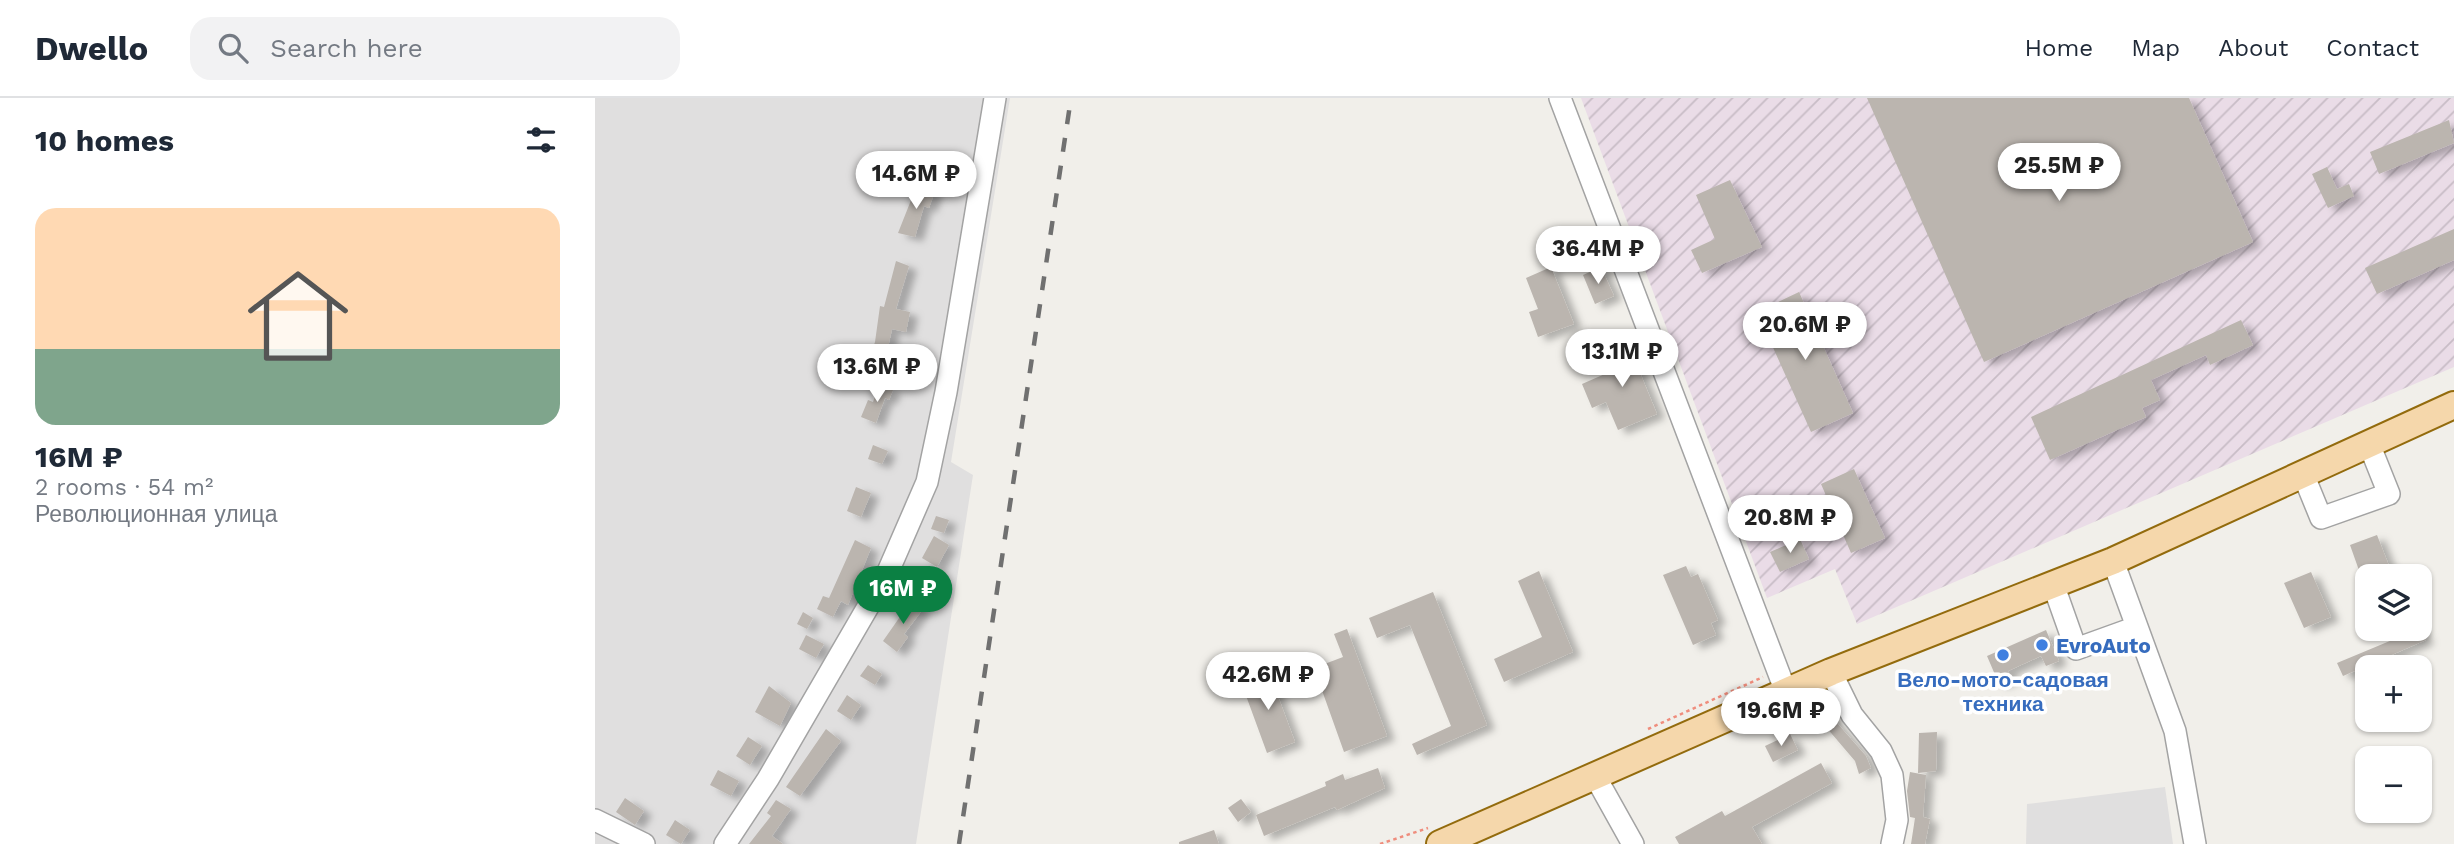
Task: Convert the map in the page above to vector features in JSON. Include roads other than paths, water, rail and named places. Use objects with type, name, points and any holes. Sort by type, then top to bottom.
[{"type":"main road","points":[[1440,844],[1831,672],[2113,561],[2454,405]]},
{"type":"street","points":[[725,844],[768,779],[887,574],[927,482],[946,392],[995,98]]},
{"type":"street","points":[[1560,98],[1786,692]]},
{"type":"street","points":[[2303,474],[2321,519],[2389,494],[2369,444]]},
{"type":"street","points":[[2113,561],[2175,731],[2195,844]]},
{"type":"street","points":[[2053,584],[2076,649],[2137,627]]},
{"type":"street","points":[[1831,672],[1852,715],[1881,751],[1892,775],[1896,820],[1892,844]]},
{"type":"street","points":[[1595,776],[1633,844]]},
{"type":"street","points":[[595,820],[644,844]]},
{"type":"railway","points":[[959,844],[1071,98]]},
{"type":"place","name":"EvroAuto","points":[[2042,645]]},
{"type":"place","name":"Вело-мото-садовая техника","points":[[2003,655]]}]
